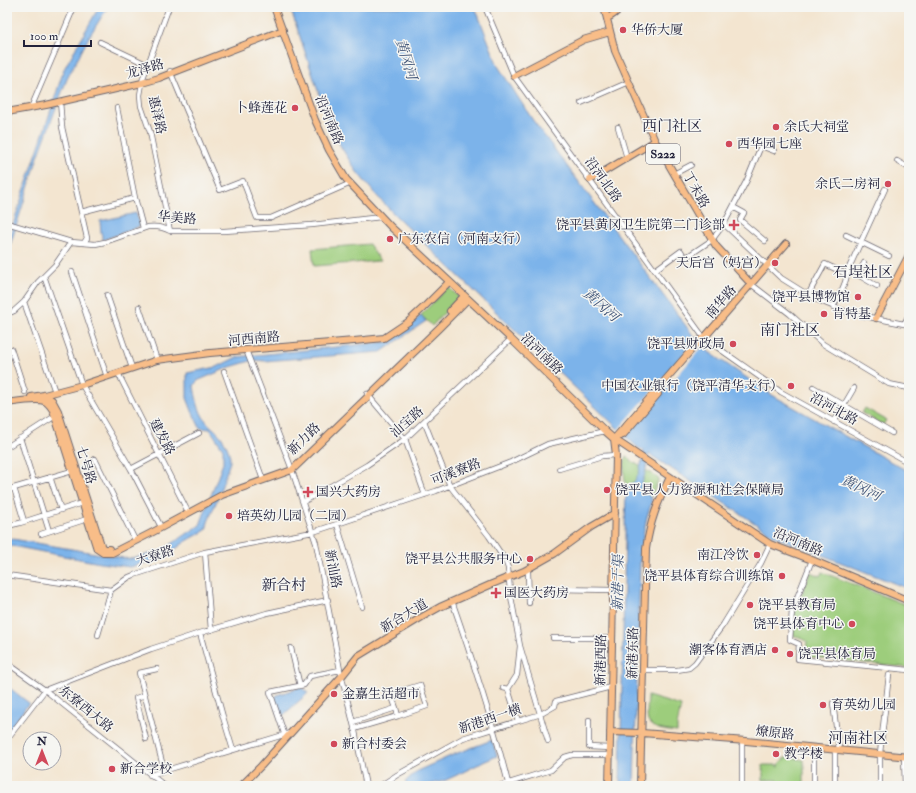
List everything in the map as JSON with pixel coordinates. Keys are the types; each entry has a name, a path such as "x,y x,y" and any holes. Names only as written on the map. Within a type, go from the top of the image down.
{"main road":[{"name":"沿河南路","path":"274,7 283,28 315,120 329,150 346,178 381,217 511,339 605,431 614,439 770,544 909,601"},
{"name":"丁未路","path":"604,7 615,51 655,141 716,246 751,284"},
{"path":"607,18 617,12 621,7"},
{"name":"龙泽路","path":"7,108 32,106 60,101 142,81 170,72 283,28"},
{"path":"514,76 582,40 610,32"},
{"name":"龙泽路","path":"7,112 142,81"},
{"path":"590,180 655,141"},
{"name":"南华路","path":"614,439 622,435 786,244"},
{"path":"876,318 906,267 909,255"},
{"name":"河西南路","path":"44,398 55,392 82,385 157,360 210,353 354,342 384,338 408,322 449,282"},
{"name":"新力路","path":"118,548 134,538 223,493 262,477 292,468 368,395 466,297"},
{"path":"7,400 44,398"},
{"path":"7,403 44,398"},
{"name":"七号路","path":"44,398 52,400 55,405 72,471 87,519 99,547"},
{"name":"七号路","path":"57,417 99,547"},
{"name":"新港西路","path":"609,786 616,455 614,439"},
{"path":"223,493 292,468"},
{"name":"新港东路","path":"640,786 640,733 646,549 653,516 670,477"},
{"path":"99,547 109,550 118,548 153,532 206,502"},
{"name":"新合大道","path":"241,786 261,766 286,735 358,656 422,617 492,584 527,570 554,554 615,513"},
{"name":"燎原路","path":"610,732 742,741 907,756"}],"street":[{"path":"32,106 74,7"},
{"name":"惠泽路","path":"168,7 142,81 140,95 141,106 150,132 170,231"},
{"name":"沿河北路","path":"485,7 514,76 704,338 781,392 909,463"},
{"path":"100,42 148,65"},
{"path":"170,72 220,190 243,181 257,218 271,218 351,183"},
{"path":"581,103 629,82"},
{"path":"60,101 62,127 86,238 84,243"},
{"path":"117,108 143,228"},
{"path":"618,127 628,158"},
{"path":"655,270 681,251 685,258 712,240 724,224 733,207 761,146 774,151"},
{"path":"897,161 909,168"},
{"path":"674,174 691,165"},
{"path":"834,307 847,278 847,272 885,189"},
{"path":"81,212 136,198"},
{"path":"733,207 744,213 740,220 765,241"},
{"name":"华美路","path":"9,223 71,242 95,244 105,242 143,228 156,226 170,231 224,231 312,225 381,217"},
{"path":"724,224 781,278 813,298 849,313 906,324 909,315"},
{"path":"846,235 889,256"},
{"path":"7,314 14,311 24,302 38,282 55,265 71,242"},
{"path":"858,275 864,263"},
{"path":"808,295 825,264 858,275 877,286"},
{"path":"72,272 107,377"},
{"path":"44,276 82,385 131,469 160,525"},
{"path":"751,284 790,314 823,344 889,384 909,388"},
{"path":"107,295 132,368"},
{"path":"24,302 55,392"},
{"path":"139,307 157,360"},
{"name":"汕宝路","path":"303,502 367,465 405,439 511,339"},
{"path":"11,349 25,392"},
{"name":"新汕路","path":"246,350 292,468 313,532 328,600 341,673 366,786"},
{"path":"224,371 262,477"},
{"name":"建发路","path":"118,373 188,510"},
{"path":"813,387 892,433"},
{"path":"834,422 854,388"},
{"path":"368,395 405,439 425,495"},
{"path":"7,447 57,417"},
{"path":"424,422 450,486 489,536 508,568 510,591 520,646 548,741"},
{"name":"可溪寮路","path":"313,532 450,486 511,462 548,444 605,431"},
{"path":"131,469 199,433"},
{"path":"20,438 49,532"},
{"path":"560,469 602,456 616,455"},
{"path":"95,459 134,538"},
{"path":"7,490 72,471"},
{"path":"50,477 61,510"},
{"path":"14,488 24,522"},
{"path":"7,526 82,503"},
{"path":"41,534 87,519"},
{"path":"337,524 362,607"},
{"name":"大寮路","path":"111,590 134,575 205,552 313,532"},
{"path":"643,670 677,670 689,668 695,663 723,625 761,563 770,544"},
{"path":"205,552 211,630"},
{"path":"812,560 792,610 790,640 799,644 798,659 909,670"},
{"path":"527,570 529,603"},
{"path":"7,574 111,590 98,635"},
{"path":"553,589 613,590"},
{"path":"7,739 45,690 151,649 200,633 267,613 328,600"},
{"path":"452,602 464,634 494,728 508,783"},
{"path":"200,633 223,717 234,750"},
{"path":"553,638 612,638"},
{"path":"518,721 506,688 517,675 520,646"},
{"path":"291,648 300,686"},
{"name":"东寮西大路","path":"7,662 45,690 165,786"},
{"path":"157,668 139,673 164,770"},
{"path":"150,775 286,735 270,692 304,685 310,676 341,673"},
{"path":"880,786 880,753 889,675"},
{"path":"354,729 398,716 427,706 420,685 391,694 398,716"},
{"name":"新港西一横","path":"380,786 464,738 541,714 555,706 556,701 611,687"},
{"path":"145,695 136,698 146,739"},
{"path":"833,703 837,750 835,786"},
{"path":"353,722 396,708"},
{"path":"589,720 588,748 610,748"},
{"path":"742,741 742,786"},
{"path":"814,748 814,786"},
{"path":"499,786 551,770 565,757 581,755 610,755"},
{"path":"905,786 907,756"}],"green space":[{"path":"369,244 380,261 314,266 312,249"},
{"path":"448,287 459,297 432,326 421,315"},
{"path":"865,408 886,420 883,425 862,413"},
{"path":"626,457 659,479 651,497 639,489 641,485 634,482 626,487 624,464"},
{"name":"饶平县体育中心","path":"810,572 820,576 822,572 909,606 909,668 805,656 807,641 793,635 795,612"},
{"path":"648,696 681,706 677,732 661,730 650,724 647,716"},
{"path":"789,757 804,760 804,786 778,786 778,780 763,780 763,765 778,765 778,768 785,758"}],"water":[{"path":"99,7 108,7 90,35 67,79 37,160 7,255 7,245 16,215 64,69"},
{"name":"黄冈河","path":"290,7 475,7 498,66 532,119 692,334 709,352 772,395 909,472 909,589 776,537 649,454 640,489 651,497 652,501 643,536 640,562 634,786 620,786 626,487 634,482 639,473 644,451 636,446 396,216 357,172 341,147 328,121"},
{"path":"136,213 140,226 103,240 100,221"},
{"path":"421,315 426,321 381,352 265,361 254,360 230,367 197,381 194,386 199,408 207,423 223,440 229,451 230,462 206,530 185,542 163,558 130,567 100,563 7,545 7,538 130,559 161,551 200,525 223,463 223,449 210,429 200,428 192,411 187,398 187,373 217,367 237,357 387,342 401,334"},
{"path":"7,686 29,703 7,733"},
{"path":"301,687 308,693 280,718 274,699 277,695"},
{"path":"492,740 497,756 442,781 409,786 405,782 417,771"}],"pier":[{"path":"698,338 705,344 624,437 617,431"}],"place":[{"name":"华侨大厦","path":"623,30"},
{"name":"卜蜂莲花","path":"295,108"},
{"name":"余氏大祠堂","path":"776,127"},
{"name":"西华园七座","path":"729,144"},
{"name":"余氏二房祠","path":"888,184"},
{"name":"饶平县黄冈卫生院第二门诊部","path":"734,225"},
{"name":"广东农信（河南支行）","path":"390,239"},
{"name":"天后宫（妈宫）","path":"775,263"},
{"name":"饶平县博物馆","path":"858,297"},
{"name":"肯特基","path":"824,314"},
{"name":"饶平县财政局","path":"733,344"},
{"name":"中国农业银行（饶平清华支行）","path":"791,386"},
{"name":"饶平县人力资源和社会保障局","path":"607,490"},
{"name":"国兴大药房","path":"308,492"},
{"name":"培英幼儿园（二园）","path":"229,516"},
{"name":"南江冷饮","path":"757,555"},
{"name":"饶平县公共服务中心","path":"530,559"},
{"name":"饶平县体育综合训练馆","path":"782,576"},
{"name":"国医大药房","path":"496,593"},
{"name":"饶平县教育局","path":"750,605"},
{"name":"饶平县体育中心","path":"852,624"},
{"name":"潮客体育酒店","path":"775,650"},
{"name":"饶平县体育局","path":"790,654"},
{"name":"金嘉生活超市","path":"334,694"},
{"name":"育英幼儿园","path":"823,705"},
{"name":"新合村委会","path":"334,744"},
{"name":"教学楼","path":"776,754"},
{"name":"新合学校","path":"112,769"}],"district":[{"name":"西门社区","path":"672,126"},
{"name":"石埕社区","path":"863,272"},
{"name":"南门社区","path":"790,330"},
{"name":"新合村","path":"284,585"},
{"name":"河南社区","path":"858,738"}],"water label":[{"name":"新港干渠","path":"618,583"}]}
